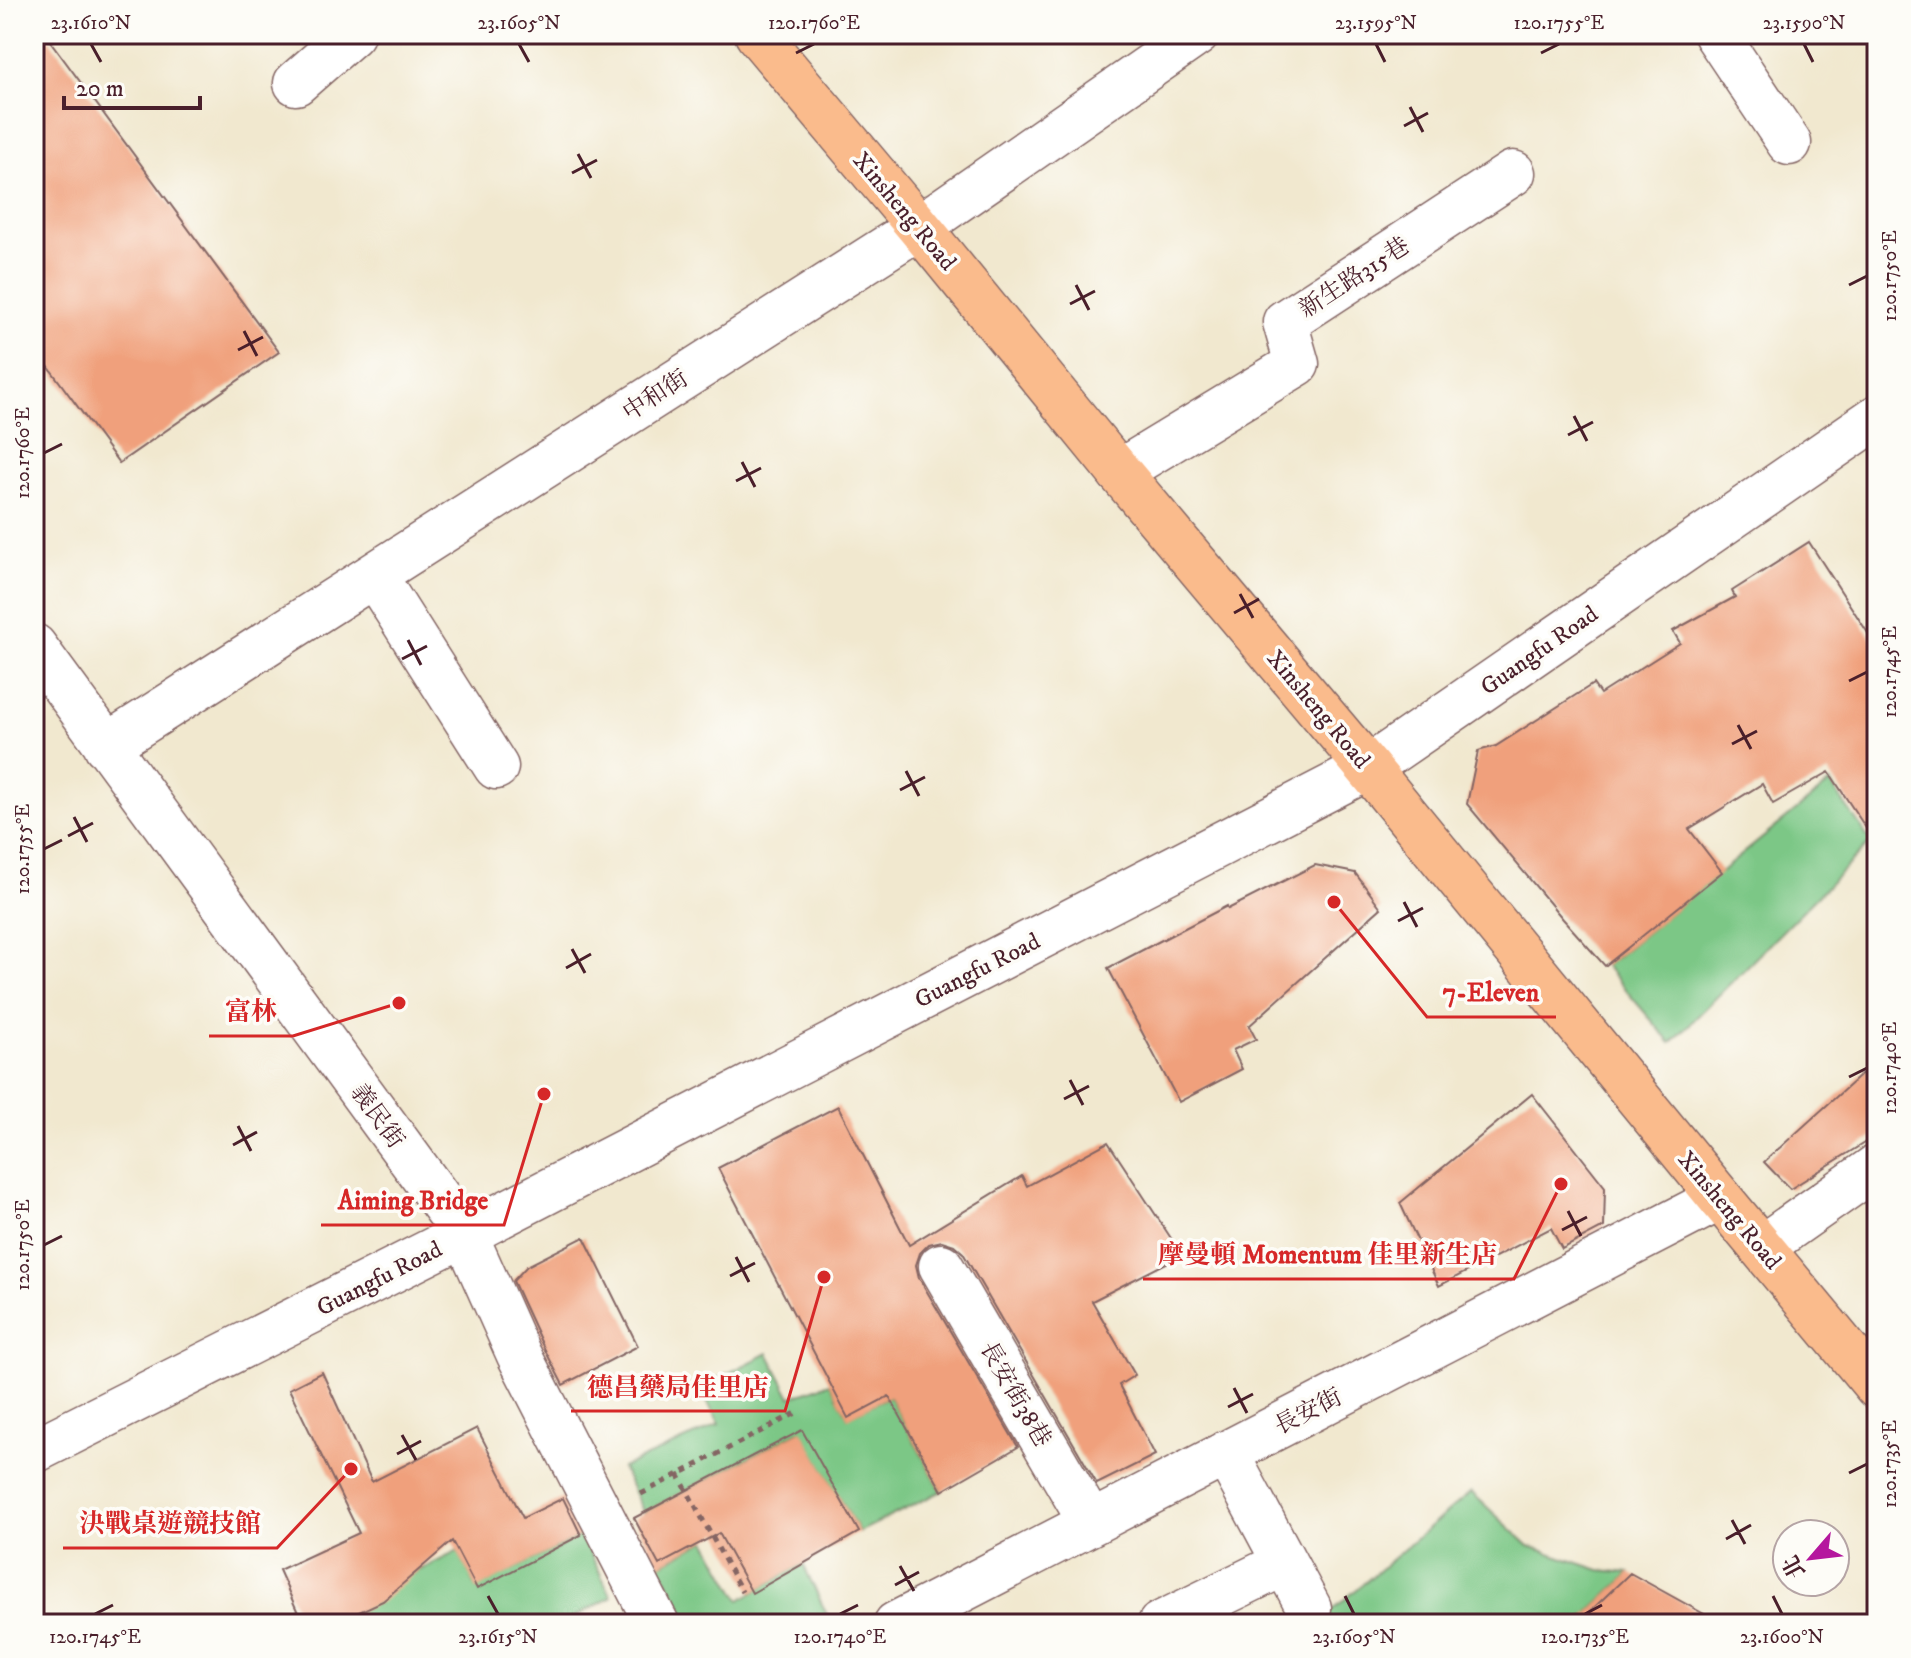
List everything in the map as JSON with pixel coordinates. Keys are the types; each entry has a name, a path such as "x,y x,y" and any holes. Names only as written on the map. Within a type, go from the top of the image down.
{"main road":[{"name":"Xinsheng Road","path":"757,34 1368,768 1877,1387"}],"street":[{"path":"296,83 352,34"},
{"name":"中和街","path":"106,746 919,227 1197,34"},
{"path":"1716,34 1789,143"},
{"name":"新生路315巷","path":"1119,472 1297,364 1285,322 1513,173"},
{"name":"Guangfu Road","path":"34,1451 465,1234 1368,768 1877,417"},
{"path":"374,575 496,767"},
{"name":"義民街","path":"34,646 465,1234 519,1355 657,1624"},
{"path":"1762,1247 1877,1166"},
{"name":"長安街","path":"896,1624 1720,1198"},
{"name":"長安街38巷","path":"941,1266 1091,1523"},
{"path":"1226,1453 1309,1608"},
{"path":"1160,1624 1285,1563"}],"path":[{"path":"601,1515 796,1413"},
{"path":"678,1474 742,1592"}],"green space":[{"path":"1830,783 1871,842 1671,1043 1605,966"},
{"path":"768,1353 791,1397 830,1383 848,1417 889,1396 942,1491 859,1532 801,1430 644,1513 622,1468 720,1424 699,1388"},
{"path":"1471,1492 1529,1546 1600,1570 1630,1573 1577,1624 1316,1624"},
{"path":"581,1535 612,1597 561,1624 333,1624 414,1573 458,1551 477,1588"},
{"path":"706,1540 740,1600 803,1564 830,1621 824,1624 690,1624 659,1565"}],"building":[{"path":"34,34 45,34 279,352 119,463 34,347"},
{"path":"1809,542 1877,647 1877,845 1829,772 1773,804 1762,784 1689,829 1722,872 1605,966 1467,804 1478,751 1496,746 1593,684 1600,694 1680,643 1673,631 1735,597 1732,591"},
{"path":"1315,865 1355,873 1381,908 1249,1026 1256,1039 1233,1050 1242,1069 1179,1102 1108,968 1227,906 1228,909"},
{"path":"1877,1060 1877,1135 1790,1189 1764,1162"},
{"path":"1532,1094 1605,1187 1604,1227 1562,1249 1551,1228 1439,1286 1400,1203"},
{"path":"838,1106 909,1245 1022,1176 1027,1186 1108,1142 1182,1255 1092,1301 1135,1375 1119,1385 1155,1455 1097,1484 963,1253 954,1245 942,1241 929,1244 920,1253 916,1265 919,1278 1018,1447 942,1491 889,1396 848,1418 718,1168"},
{"path":"584,1237 638,1346 563,1385 513,1281 527,1266"},
{"path":"322,1372 372,1482 477,1428 523,1518 563,1498 581,1535 477,1589 452,1541 383,1601 333,1624 303,1624 279,1570 359,1533 289,1389"},
{"path":"802,1430 859,1532 752,1593 719,1533 659,1565 634,1518"},
{"path":"1630,1573 1722,1624 1577,1624"}],"place":[{"name":"7-Eleven","path":"1334,902"},
{"name":"富林","path":"399,1003"},
{"name":"Aiming Bridge","path":"544,1094"},
{"name":"摩曼頓 Momentum 佳里新生店","path":"1561,1184"},
{"name":"德昌藥局佳里店","path":"824,1277"},
{"name":"決戰桌遊競技館","path":"351,1469"}]}
